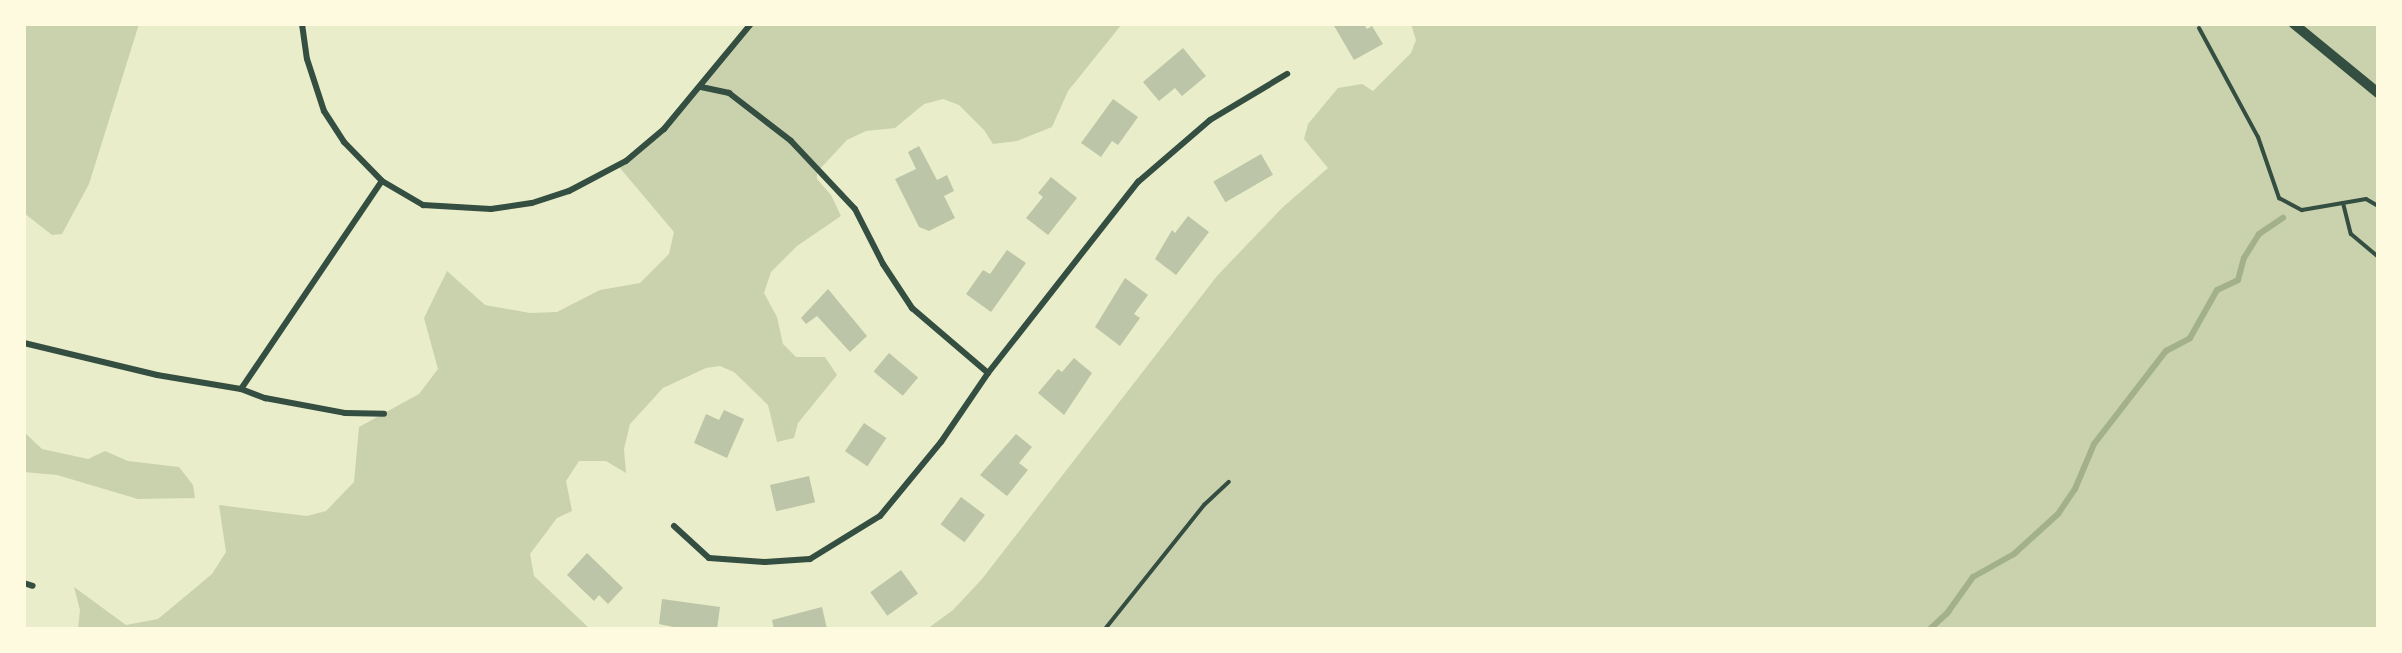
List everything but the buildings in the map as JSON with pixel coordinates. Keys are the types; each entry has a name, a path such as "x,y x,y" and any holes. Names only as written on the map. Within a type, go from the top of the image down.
{"street":[{"path":"302,24 308,59 324,111 344,142 382,181 423,205 491,209 532,203 568,191 626,161 664,129 751,24"},
{"path":"2294,24 2378,93"},
{"path":"674,526 709,558 765,562 810,559 880,516 941,442 988,373 1138,182 1210,120 1287,74"},
{"path":"700,87 729,93 791,141 855,208 883,264 912,308 988,373"},
{"path":"241,389 382,181"},
{"path":"24,343 157,375 241,389 265,398 345,413 384,414"},
{"path":"24,583 33,586"}],"path":[{"path":"2199,28 2258,137 2279,198 2302,210 2366,199 2378,206"},
{"path":"2343,203 2351,234 2378,257"},
{"path":"1105,629 1204,505 1229,482"}],"green space":[{"path":"24,24 139,24 89,184 62,234 52,235 24,213"},
{"path":"752,24 1122,24 1068,91 1052,127 1017,141 993,144 984,130 959,105 943,99 924,104 895,128 866,131 847,140 817,172 817,179 831,195 841,216 797,246 771,272 764,293 777,317 783,344 796,357 825,357 837,375 798,423 794,438 777,442 768,405 734,372 720,366 706,368 663,388 630,424 624,449 626,473 606,461 579,461 566,481 572,511 557,518 530,554 534,576 590,629 78,629 80,610 74,587 126,625 158,619 212,574 226,552 219,505 307,516 326,511 354,482 359,427 419,394 438,369 424,318 447,271 485,305 530,313 557,312 600,290 640,283 669,254 674,232 620,168 620,164 662,133"},
{"path":"1411,24 2378,24 2378,629 927,629 953,610 982,579 1217,276 1283,207 1328,168 1304,139 1308,124 1338,88 1362,84 1373,91 1411,53 1416,40"},
{"path":"24,432 42,449 88,459 105,451 128,461 179,467 193,485 195,498 138,499 57,475 24,472"}],"waterway":[{"path":"1930,629 1948,612 1973,577 2014,554 2058,514 2075,489 2094,444 2166,351 2190,338 2217,290 2238,280 2244,258 2259,234 2283,218"}]}
